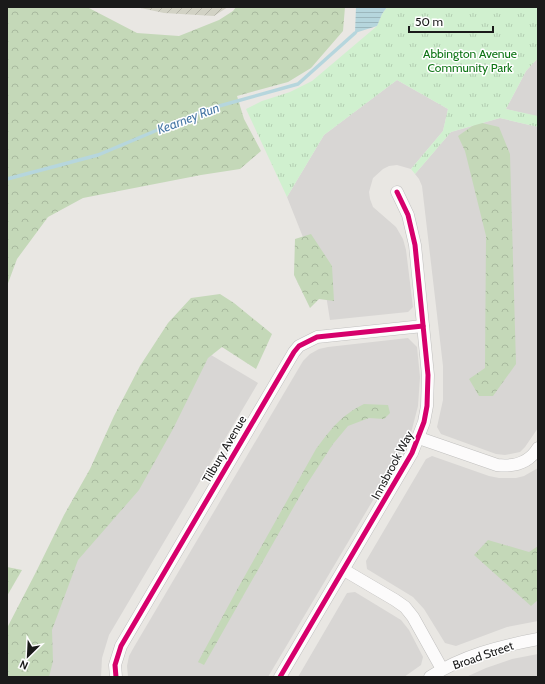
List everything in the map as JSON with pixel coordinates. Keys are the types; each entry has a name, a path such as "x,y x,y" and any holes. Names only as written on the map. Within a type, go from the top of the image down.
{"street":[{"name":"Innsbrook Way","path":"280,677 412,454 424,422 429,391 415,245 408,215 397,192"},
{"name":"Tilbury Avenue","path":"116,677 115,665 121,646 294,352 299,346 316,337 423,326"},
{"path":"419,438 497,465 508,466 518,464 528,459 538,448"},
{"path":"344,570 396,600 405,608 413,617 442,669"},
{"name":"Broad Street","path":"430,677 442,669 480,653 538,639"}],"shaded area":[{"path":"136,7 228,7 214,16 164,13"},
{"path":"538,58 538,117 506,109 526,71"},
{"path":"397,80 448,109 443,131 411,169 397,165 389,166 383,169 373,178 369,192 373,207 396,227 403,239 406,250 413,307 408,312 330,320 326,295 287,197 324,135"},
{"path":"500,118 538,127 538,428 520,452 505,455 496,454 441,434 437,427 443,400 443,366 422,186 415,174 451,132"},
{"path":"408,338 417,347 420,377 418,406 411,433 398,458 268,677 128,677 127,666 129,656 303,361 310,354 319,349 328,347"},
{"path":"196,346 258,383 109,635 102,658 101,677 7,677"},
{"path":"432,456 489,476 499,478 516,478 524,476 538,468 538,621 507,627 456,646 445,643 424,609 413,597 367,569 366,561 426,459"},
{"path":"355,592 401,620 409,630 423,657 421,665 404,677 298,677 347,593"},
{"path":"538,654 538,677 466,677 512,659"}],"green space":[{"path":"7,7 87,7 137,33 179,36 219,20 233,11 236,7 345,7 343,31 311,68 288,82 237,96 244,119 261,151 240,169 83,198 48,217 17,259 7,286"},
{"name":"Abbington Avenue Community Park","path":"387,7 538,7 538,58 526,71 506,109 538,116 538,127 500,118 451,132 415,174 411,169 443,131 448,109 397,80 324,135 287,197 246,109 262,101 290,92 312,81 377,26"},
{"path":"478,122 499,127 510,154 516,364 493,396 479,396 469,379 485,368 486,236 465,151 458,136"},
{"path":"311,234 332,266 334,301 319,299 310,308 294,275 295,239"},
{"path":"220,294 234,303 272,334 256,369 222,347 208,358 173,429 139,490 78,560 52,630 53,661 49,677 7,677 7,628 64,515 90,469 114,416 140,366 168,323 191,298"},
{"path":"364,404 388,405 390,413 384,419 369,418 348,426 333,444 305,487 204,665 198,662 316,449 342,418"},
{"path":"488,540 529,552 538,546 538,600 531,606 474,555"},
{"path":"7,567 22,570 7,596"}],"water":[{"path":"356,7 387,7 377,26 355,33"}],"waterway":[{"name":"Kearney Run","path":"7,179 98,155 205,110 298,84 355,33"}],"cycle path":[{"path":"280,677 412,453 424,422 427,406 428,375 415,245 408,215 397,192"},
{"path":"116,677 115,665 121,646 294,352 299,346 317,337 423,326"}]}
